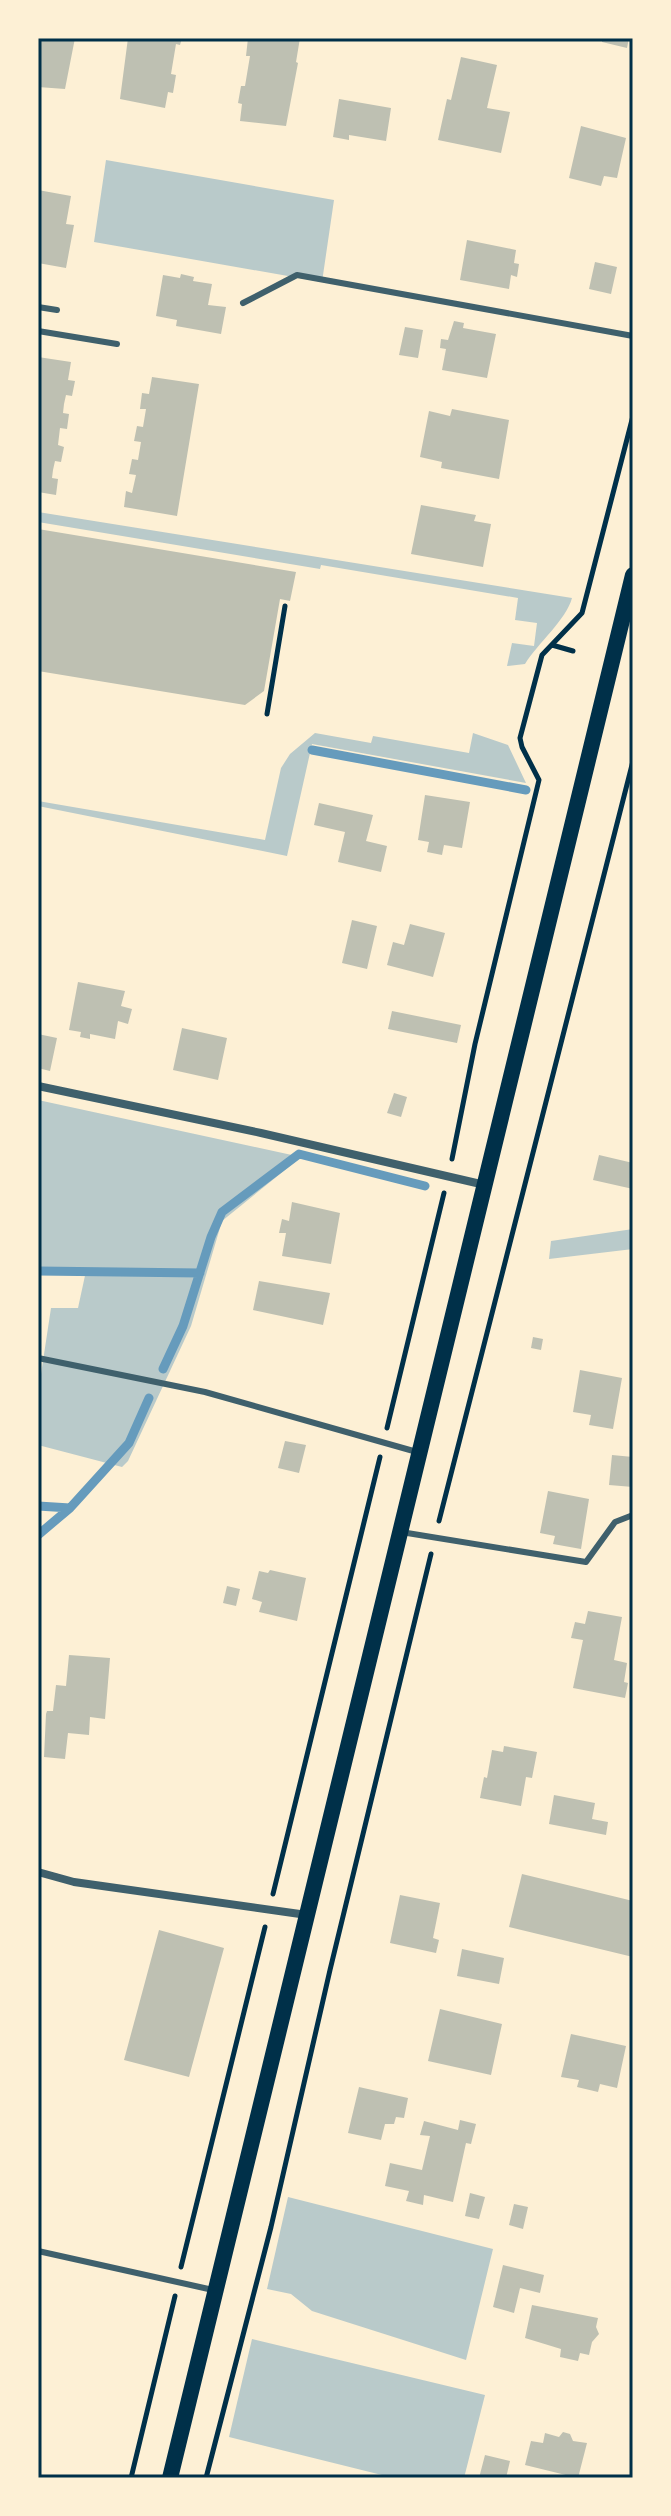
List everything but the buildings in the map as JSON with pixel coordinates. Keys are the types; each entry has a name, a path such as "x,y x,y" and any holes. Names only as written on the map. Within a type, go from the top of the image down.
{"main road":[{"path":"170,2478 633,575"}],"street":[{"path":"38,1086 485,1185"},
{"path":"38,1872 74,1882 307,1915"}],"lane":[{"path":"243,303 297,275 633,336"},
{"path":"38,307 57,310"},
{"path":"38,331 117,344"},
{"path":"38,1358 205,1392 421,1453"},
{"path":"401,1532 586,1562 615,1522 633,1515"},
{"path":"38,2251 216,2291"}],"path":[{"path":"131,2478 448,1176 475,1044 539,780 520,738 542,655 582,613 633,416"},
{"path":"267,714 285,606"},
{"path":"552,645 573,651"},
{"path":"206,2478 271,2227 435,1537 633,761"}],"shaded area":[{"path":"106,160 334,200 322,282 94,242"},
{"path":"38,512 572,598 564,615 525,664 507,666 512,643 534,646 537,623 515,620 518,598 38,522"},
{"path":"315,733 371,743 373,736 469,753 473,733 508,745 526,783 312,744 287,856 38,806 38,801 265,840 281,768 290,754"},
{"path":"38,1100 301,1157 222,1221 191,1326 128,1461 122,1467 38,1445 38,1394 51,1308 78,1308 86,1271 38,1267"},
{"path":"633,1229 633,1249 549,1259 551,1241"},
{"path":"288,2197 493,2249 466,2360 312,2311 291,2294 267,2289"},
{"path":"252,2339 485,2395 464,2478 394,2478 229,2437"}],"waterway":[{"path":"312,750 526,790"},
{"path":"163,1369 183,1326 222,1212 299,1154 425,1186"},
{"path":"38,1271 200,1273"},
{"path":"38,1535 70,1508 129,1443 149,1398"},
{"path":"38,1506 70,1508"}]}
